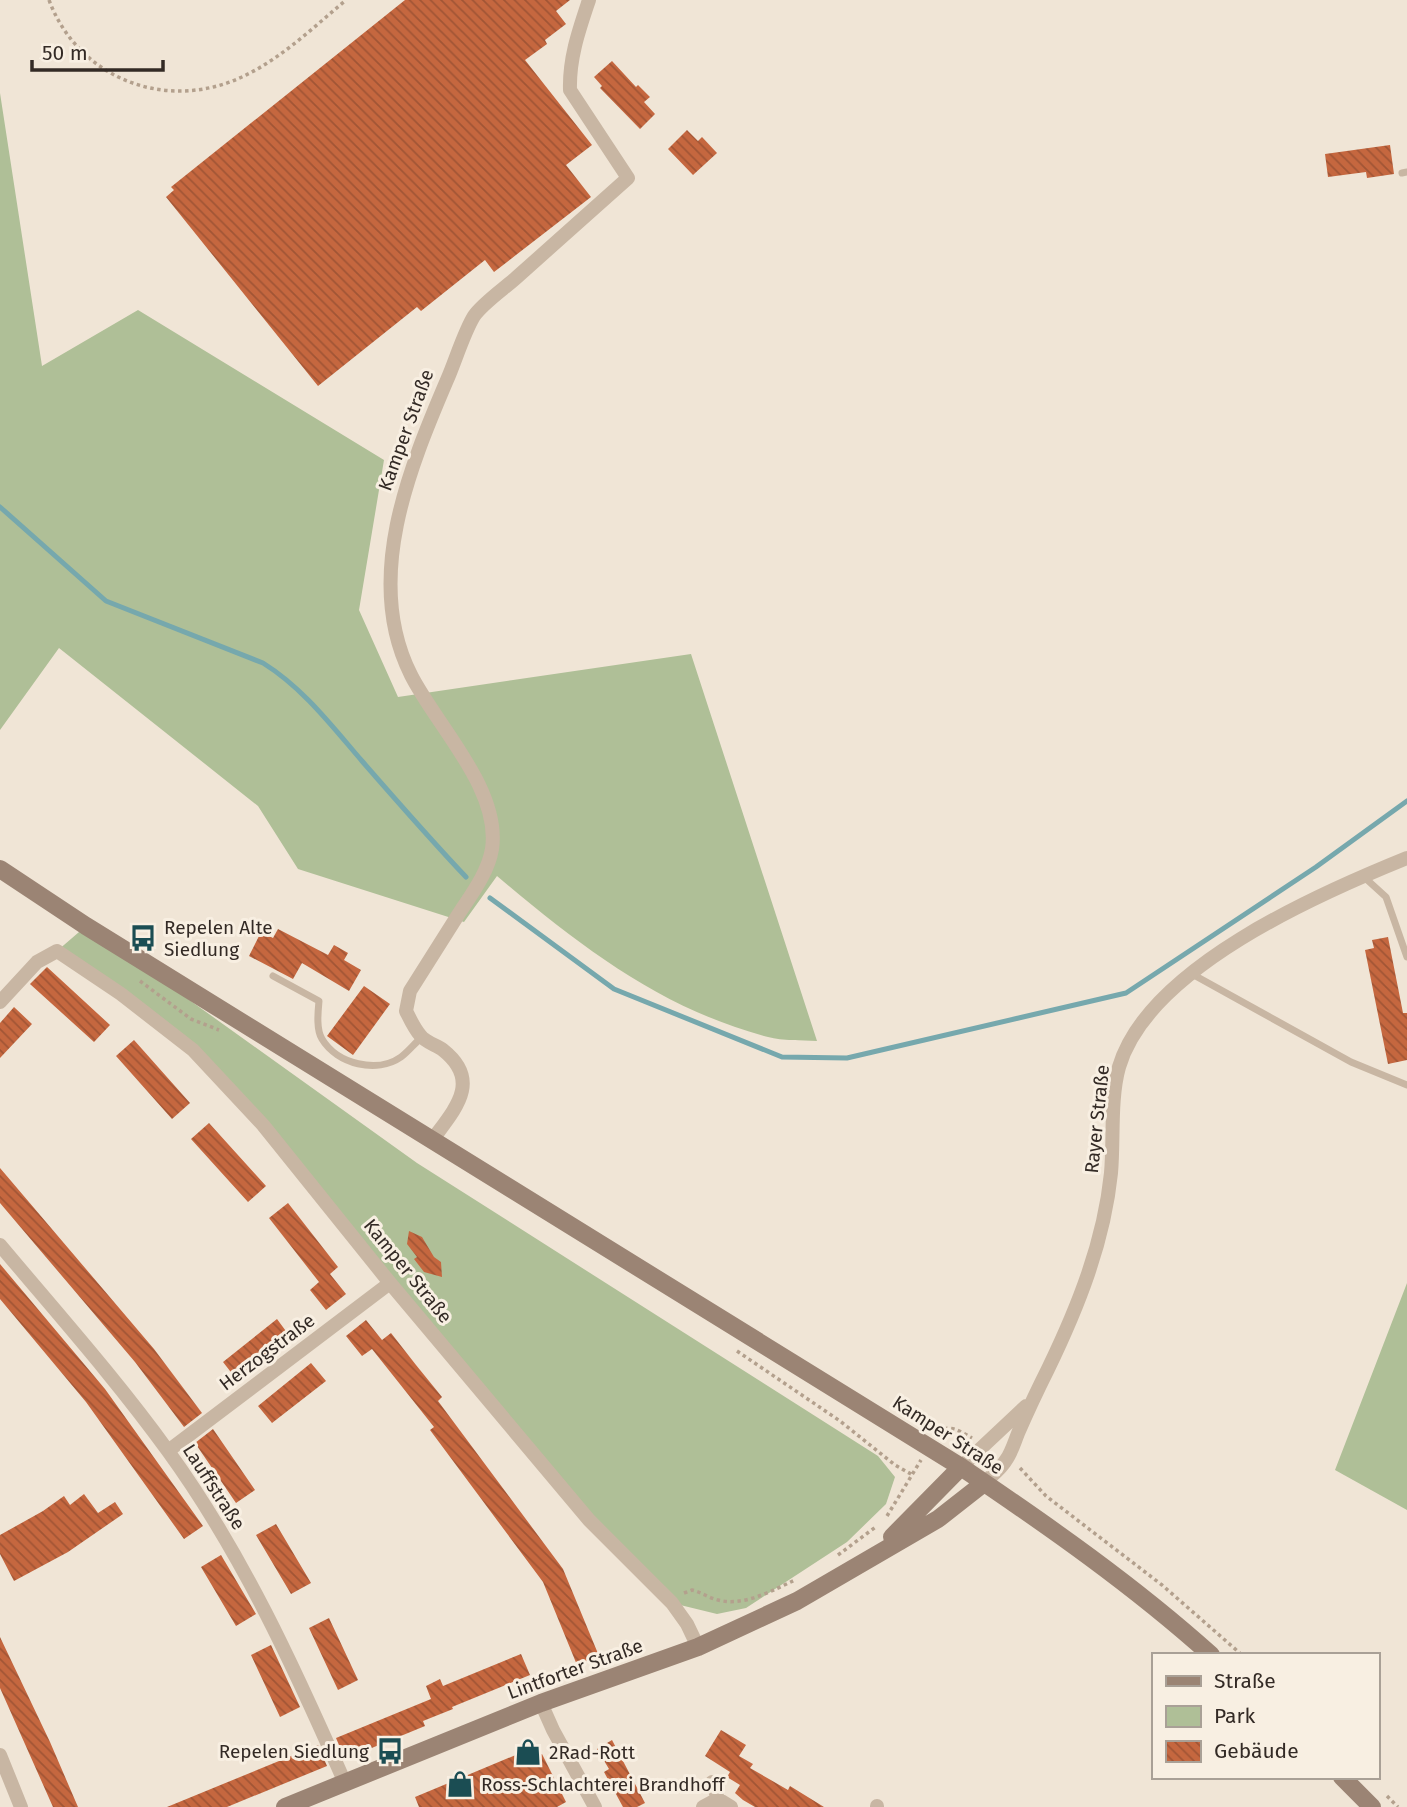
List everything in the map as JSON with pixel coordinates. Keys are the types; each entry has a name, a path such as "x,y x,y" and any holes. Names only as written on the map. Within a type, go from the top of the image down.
{"main road":[{"name":"Kamper Straße","path":"0,869 86,926 961,1467 1087,1555 1175,1622 1208,1653"},
{"name":"Lintforter Straße","path":"873,1556 961,1467"},
{"name":"Lintforter Straße","path":"285,1807 541,1703 698,1647 797,1601 938,1519 984,1483"},
{"path":"1344,1779 1372,1807"}],"street":[{"name":"Kamper Straße","path":"421,1038 406,1011 410,991 481,880 492,851 492,826 485,800 470,769 412,677 399,649 392,614 390,583 394,546 402,501 417,452 474,316 628,178 570,90 569,75 576,36 589,0"},
{"name":"Rayer Straße","path":"984,1483 1006,1461 1086,1283 1102,1224 1111,1174 1118,1069 1130,1039 1156,1005 1192,974 1249,933 1407,858"},
{"name":"Kamper Straße","path":"0,1002 37,962 57,951 121,994 192,1050 264,1125 390,1283 589,1520 672,1603 687,1624 698,1647"},
{"path":"421,1038 442,1049 458,1065 464,1080 461,1100 433,1139"},
{"name":"Lauffstraße","path":"0,1245 113,1378 168,1451 237,1560 272,1623 345,1783"},
{"name":"Herzogstraße","path":"168,1451 390,1283"},
{"name":"Rayer Straße","path":"961,1467 1032,1400"},
{"path":"541,1703 552,1730 595,1807"},
{"path":"0,1755 22,1807"},
{"path":"703,1807 724,1803 712,1782"}],"lane":[{"path":"1364,877 1386,897 1407,957"},
{"path":"1192,974 1351,1062 1407,1085"},
{"path":"273,976 319,1001 321,1037 331,1050 355,1063 376,1067 400,1058 421,1038"}],"path":[{"path":"49,0 57,22 86,57 118,78 163,91 207,89 245,76 270,63 346,0"},
{"path":"834,1558 885,1519 943,1428 951,1427 984,1446"},
{"path":"1006,1461 1024,1469 1046,1496 1162,1585 1240,1653"},
{"path":"672,1603 683,1593 692,1590 721,1601 744,1600 805,1575"}],"green space":[{"path":"0,93 42,366 138,310 384,460 359,610 398,697 691,654 817,1041 768,1037 692,1010 657,992 559,927 497,876 464,922 298,869 258,806 59,648 0,730"},
{"path":"86,926 417,1163 878,1456 895,1477 886,1504 847,1542 746,1608 717,1614 672,1603 589,1520 209,1067 57,951"},
{"path":"1407,1283 1407,1510 1335,1470"}],"building":[{"path":"405,0 570,0 556,11 566,24 545,40 547,44 525,60 592,145 566,165 591,197 494,272 485,260 421,311 417,307 318,386 166,197 174,190 171,187"},
{"path":"612,61 636,87 638,85 650,97 644,102 655,114 640,129 600,88 602,86 594,77"},
{"path":"687,130 698,141 702,137 717,153 693,175 668,149"},
{"path":"1390,145 1394,174 1367,178 1366,172 1328,177 1325,154"},
{"path":"278,929 328,955 334,945 348,953 344,960 361,970 349,991 302,963 293,979 249,956 261,932 273,938"},
{"path":"1388,937 1403,1013 1407,1013 1407,1060 1388,1064 1365,950 1374,948 1372,940"},
{"path":"47,967 110,1025 94,1042 30,984"},
{"path":"364,986 390,1004 353,1055 327,1036"},
{"path":"14,1007 32,1024 0,1058 0,1023"},
{"path":"134,1040 190,1103 172,1119 116,1056"},
{"path":"209,1123 266,1186 248,1202 191,1139"},
{"path":"0,1168 154,1349 202,1413 184,1427 135,1362 0,1203"},
{"path":"288,1203 338,1267 330,1274 346,1294 326,1310 310,1290 319,1282 269,1218"},
{"path":"409,1231 422,1237 434,1257 441,1262 442,1277 424,1272 414,1259 417,1257 407,1244"},
{"path":"0,1264 105,1389 203,1526 184,1539 86,1402 0,1299"},
{"path":"277,1319 291,1338 237,1380 223,1362"},
{"path":"366,1320 382,1340 391,1333 442,1397 438,1401 563,1569 599,1656 577,1665 543,1582 430,1430 434,1427 372,1349 362,1356 346,1336"},
{"path":"311,1363 326,1381 272,1423 258,1406"},
{"path":"213,1429 255,1490 236,1503 195,1443"},
{"path":"84,1494 98,1513 115,1502 123,1514 68,1552 14,1581 0,1554 0,1535 64,1496 70,1505"},
{"path":"276,1524 311,1583 291,1594 256,1535"},
{"path":"221,1555 256,1614 236,1626 201,1567"},
{"path":"329,1618 358,1680 338,1690 309,1628"},
{"path":"0,1637 78,1807 53,1807 0,1688"},
{"path":"271,1645 300,1707 280,1717 251,1655"},
{"path":"521,1654 530,1675 452,1707 453,1709 423,1721 425,1726 345,1759 336,1738 431,1699 426,1686 440,1679 443,1686"},
{"path":"721,1730 746,1745 739,1756 753,1764 750,1768 788,1790 790,1786 824,1807 755,1807 743,1800 735,1793 740,1785 727,1777 730,1772 705,1756"},
{"path":"612,1740 645,1803 637,1807 623,1807 604,1772 609,1769 597,1749"},
{"path":"318,1745 327,1766 227,1807 167,1807"},
{"path":"530,1749 533,1757 542,1754 566,1802 557,1807 419,1807 415,1797"}],"waterway":[{"path":"0,507 106,601 263,663 291,684 316,708 466,877"},
{"path":"490,898 614,989 782,1057 847,1058 1126,993 1316,867 1407,801"}],"place":[{"name":"Repelen Alte Siedlung","path":"143,938"},
{"name":"Repelen Siedlung","path":"390,1751"},
{"name":"2Rad-Rott","path":"528,1752"},
{"name":"Ross-Schlachterei Brandhoff","path":"460,1784"}]}
